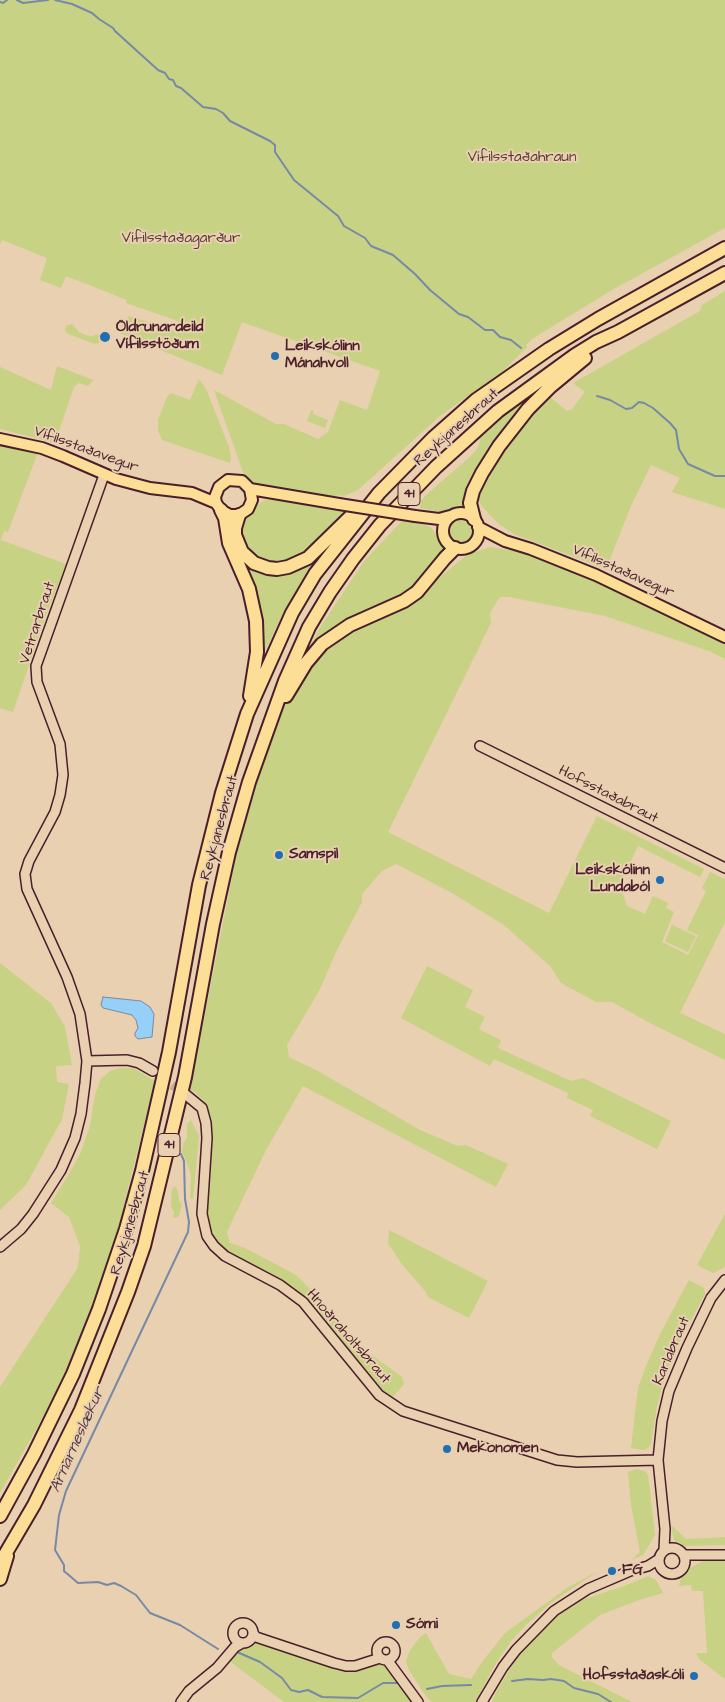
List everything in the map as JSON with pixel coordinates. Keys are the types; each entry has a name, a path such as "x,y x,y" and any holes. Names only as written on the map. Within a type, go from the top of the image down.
{"highway":[{"name":"Reykjanesbraut","path":"0,1516 45,1431 72,1374 99,1309 126,1229 142,1171 169,1052 199,885 230,762 247,714 278,644 303,595 330,554 379,493 433,438 476,400 517,370 598,319 725,248"},
{"name":"Reykjanesbraut","path":"0,1563 58,1459 81,1410 128,1292 144,1246 185,1076 223,877 249,782 285,681 309,627 353,559 380,526 436,466 498,411 596,342 618,332 725,273"},
{"path":"476,523 470,503 473,491 482,473 508,434 528,409 550,387 576,364 609,341 618,332"},
{"path":"239,515 235,535 242,552 261,566 282,569 308,558 352,515 379,493"},
{"path":"219,507 225,518 229,543 249,589 256,621 258,642 247,714"},
{"path":"272,720 306,663 322,644 350,624 404,601 417,592 455,548"},
{"path":"0,1578 8,1551"}],"main road":[{"name":"Vífilsstaðavegur","path":"0,438 52,452 74,460 104,475 150,488 192,493 219,487 228,480 238,479 247,484 251,495 274,494 420,517 450,516 465,513 476,523 506,541 596,575 725,637"},
{"path":"219,487 216,492 219,507"},
{"name":"Vífilsstaðavegur","path":"192,493 230,515 239,515"},
{"path":"239,515 248,509 251,495"},
{"path":"442,532 445,521 450,516"},
{"path":"420,517 442,532 446,542 455,548"},
{"path":"473,544 478,536 476,523"},
{"name":"Vífilsstaðavegur","path":"455,548 465,548 484,541 506,541"}],"street":[{"name":"Vetrarbraut","path":"0,1247 21,1229 33,1214 65,1161 81,1114 87,1061 80,1014 27,889 25,874 29,861 55,812 63,775 60,744 37,682 36,666 104,475"},
{"name":"Hofsstaðabraut","path":"480,746 725,868"},
{"path":"87,1061 128,1060 153,1071"},
{"name":"Hnoðraholtsbraut","path":"185,1094 202,1108 206,1123 207,1138 202,1206 207,1236 225,1256 280,1285 303,1302 379,1395 403,1411 557,1460 577,1462 658,1460"},
{"name":"Karlabraut","path":"664,1550 665,1529 658,1460 662,1421 672,1382 711,1298 725,1280"},
{"name":"Karlabraut","path":"665,1529 676,1548"},
{"path":"669,1548 676,1548 685,1559 680,1572 673,1574 665,1573 660,1563 664,1550 669,1548"},
{"path":"685,1559 725,1555"},
{"path":"483,1701 503,1667 516,1650 554,1611 588,1589 630,1571 660,1563"},
{"path":"237,1643 233,1632 235,1626 240,1623 250,1626 253,1636"},
{"path":"237,1643 247,1642 253,1636"},
{"path":"253,1636 334,1663 355,1666 384,1657 418,1702"},
{"path":"180,1702 189,1691 226,1660 237,1643"}],"green space":[{"path":"0,0 725,0 725,228 612,290 532,339 526,345 527,347 501,373 441,415 358,490 344,496 338,495 331,498 253,487 245,478 214,390 276,424 284,424 318,439 328,432 340,400 367,410 380,371 242,322 222,375 119,333 122,321 126,320 129,316 174,330 178,321 126,303 127,300 66,276 61,288 40,280 47,258 2,240 0,245"},
{"path":"725,291 725,509 672,492 680,478 651,465 631,506 606,569 514,534 500,525 489,514 478,499 486,478 495,460 541,402 550,397 567,411 572,409 585,392 573,383 700,311 702,305"},
{"path":"72,324 79,332 85,335 99,334 102,338 101,342 95,344 68,334 65,331 66,326"},
{"path":"57,366 93,380 88,386 79,383 74,387 55,443 0,429 0,367 51,390"},
{"path":"199,379 206,389 229,447 230,463 162,440 158,430 158,420 167,397 171,393 190,400"},
{"path":"546,382 466,502 465,509 447,513 420,508 421,501 427,494 478,448 481,435"},
{"path":"311,410 314,411 313,414 328,420 325,428 307,421"},
{"path":"0,445 38,452 8,532 4,531 1,540 66,564 45,618 13,712 0,708"},
{"path":"265,500 278,500 350,511 298,557 284,562 274,562 256,557 248,551 241,535 240,528 243,520 255,507"},
{"path":"460,520 465,521 471,527 471,537 465,543 460,544 455,543 449,537 448,532 449,527 455,521"},
{"path":"402,521 430,527 448,551 414,591 306,654 321,626 365,560"},
{"path":"336,541 311,572 283,613 262,657 238,556 271,573"},
{"path":"491,547 533,556 591,579 725,641 725,659 709,651 605,616 509,597 500,597 490,614 491,623 388,832 549,913 597,816 704,869 700,877 638,846 620,884 627,906 645,914 653,896 668,903 666,908 674,912 662,942 688,955 698,935 687,930 706,891 702,888 710,872 725,879 725,922 680,1013 725,1034 725,1060 612,1002 596,1002 561,983 550,966 504,925 452,893 396,864 382,871 362,894 362,902 336,952 319,991 287,1045 289,1057 318,1071 420,1130 458,1146 466,1145 508,1164 496,1187 303,1086 266,1150 227,1232 230,1243 245,1248 296,1275 323,1302 358,1345 402,1377 404,1384 392,1398 388,1396 314,1309 225,1253 209,1234 206,1201 210,1131 208,1113 204,1101 195,1092 190,1090 240,837 260,770 284,705 304,671 326,647 351,629 411,601 468,554"},
{"path":"672,925 696,936 688,952 665,941"},
{"path":"0,963 51,1003 65,1027 72,1065 56,1066 57,1082 69,1084 62,1119 26,1185 0,1210"},
{"path":"427,966 473,990 465,1007 485,1017 479,1029 501,1040 498,1048 571,1081 583,1078 671,1121 657,1149 590,1116 593,1110 567,1098 568,1093 494,1059 490,1066 401,1018"},
{"path":"121,1068 133,1068 155,1081 117,1232 101,1284 78,1344 50,1405 0,1493 0,1387 77,1269 79,1258 80,1246 69,1217 51,1203 81,1152 90,1126 95,1095 101,1079 110,1071"},
{"path":"191,1120 199,1136 193,1199 190,1198 191,1175 182,1153 183,1144 187,1138 187,1124"},
{"path":"175,1186 178,1191 179,1201 182,1204 179,1216 173,1218 174,1212 171,1207 172,1189"},
{"path":"725,1214 725,1267 713,1273 697,1265"},
{"path":"389,1230 488,1281 469,1318 428,1297 388,1243"},
{"path":"689,1280 704,1288 705,1294 682,1337 666,1374 657,1406 651,1444 643,1450 631,1448 638,1388 660,1334"},
{"path":"636,1469 645,1471 648,1475 655,1535 643,1555 631,1560 640,1552 631,1505 628,1472"},
{"path":"671,1525 686,1539 725,1537 725,1545 683,1546 677,1544 674,1540"},
{"path":"725,1559 725,1679 699,1659 696,1653 707,1653 703,1591 692,1591 691,1585 679,1586 688,1569 703,1561"},
{"path":"598,1571 551,1603 527,1624 512,1640 496,1663 475,1702 432,1702 425,1695 409,1670 406,1661 410,1650 420,1637 426,1633 449,1674 471,1679 505,1633 567,1588"},
{"path":"648,1576 656,1580 663,1593 600,1615 552,1653 552,1657 559,1665 632,1702 492,1702 521,1651 554,1617 578,1601"},
{"path":"253,1640 334,1666 382,1660 411,1702 284,1702 228,1660"}],"water":[{"path":"103,997 141,1001 150,1007 154,1014 152,1037 138,1039 135,1036 138,1028 136,1020 132,1015 103,1008 101,1005"}],"waterway":[{"path":"0,2 3,3 7,0"},
{"path":"17,0 23,3 48,0"},
{"path":"55,0 72,4 92,13 113,28 158,70 173,80 176,86 203,107 216,109 223,113 230,121 270,141 275,145 275,152 294,180 338,216 344,226 365,238 371,246 393,255 459,314 468,317 485,330 493,330 500,337 511,340 521,348"},
{"path":"597,396 610,400 626,409 632,408 639,402 653,408 676,430 679,449 688,464 715,476 725,476"},
{"name":"Arnarneslækur","path":"181,1154 184,1161 185,1199 189,1222 188,1232 66,1491 59,1515 55,1550 64,1565 64,1571 78,1583 98,1582 107,1585 114,1583 121,1586 136,1595 150,1613 180,1625 218,1649"},
{"name":"Arnarneslækur","path":"237,1652 260,1662 282,1678 291,1690 299,1692 308,1690 322,1697 358,1698 383,1683 397,1683"},
{"name":"Arnarneslækur","path":"512,1681 528,1679 564,1681 574,1688 598,1694 611,1702"},
{"name":"Arnarneslækur","path":"427,1689 442,1686 471,1685"}],"tunnel":[{"path":"161,1077 185,1094"}],"place":[{"name":"Öldrunardeild Vífilsstöðum","path":"105,337"},
{"name":"Leikskólinn Mánahvoll","path":"275,356"},
{"name":"Samspil","path":"279,855"},
{"name":"Leikskólinn Lundaból","path":"660,880"},
{"name":"Mekonomen","path":"447,1449"},
{"name":"FG","path":"612,1571"},
{"name":"Sómi","path":"396,1625"},
{"name":"Hofsstaðaskóli","path":"694,1676"}],"park label":[{"name":"Vífilsstaðahraun","path":"522,158"},
{"name":"Vífilsstaðagarður","path":"181,239"}]}
